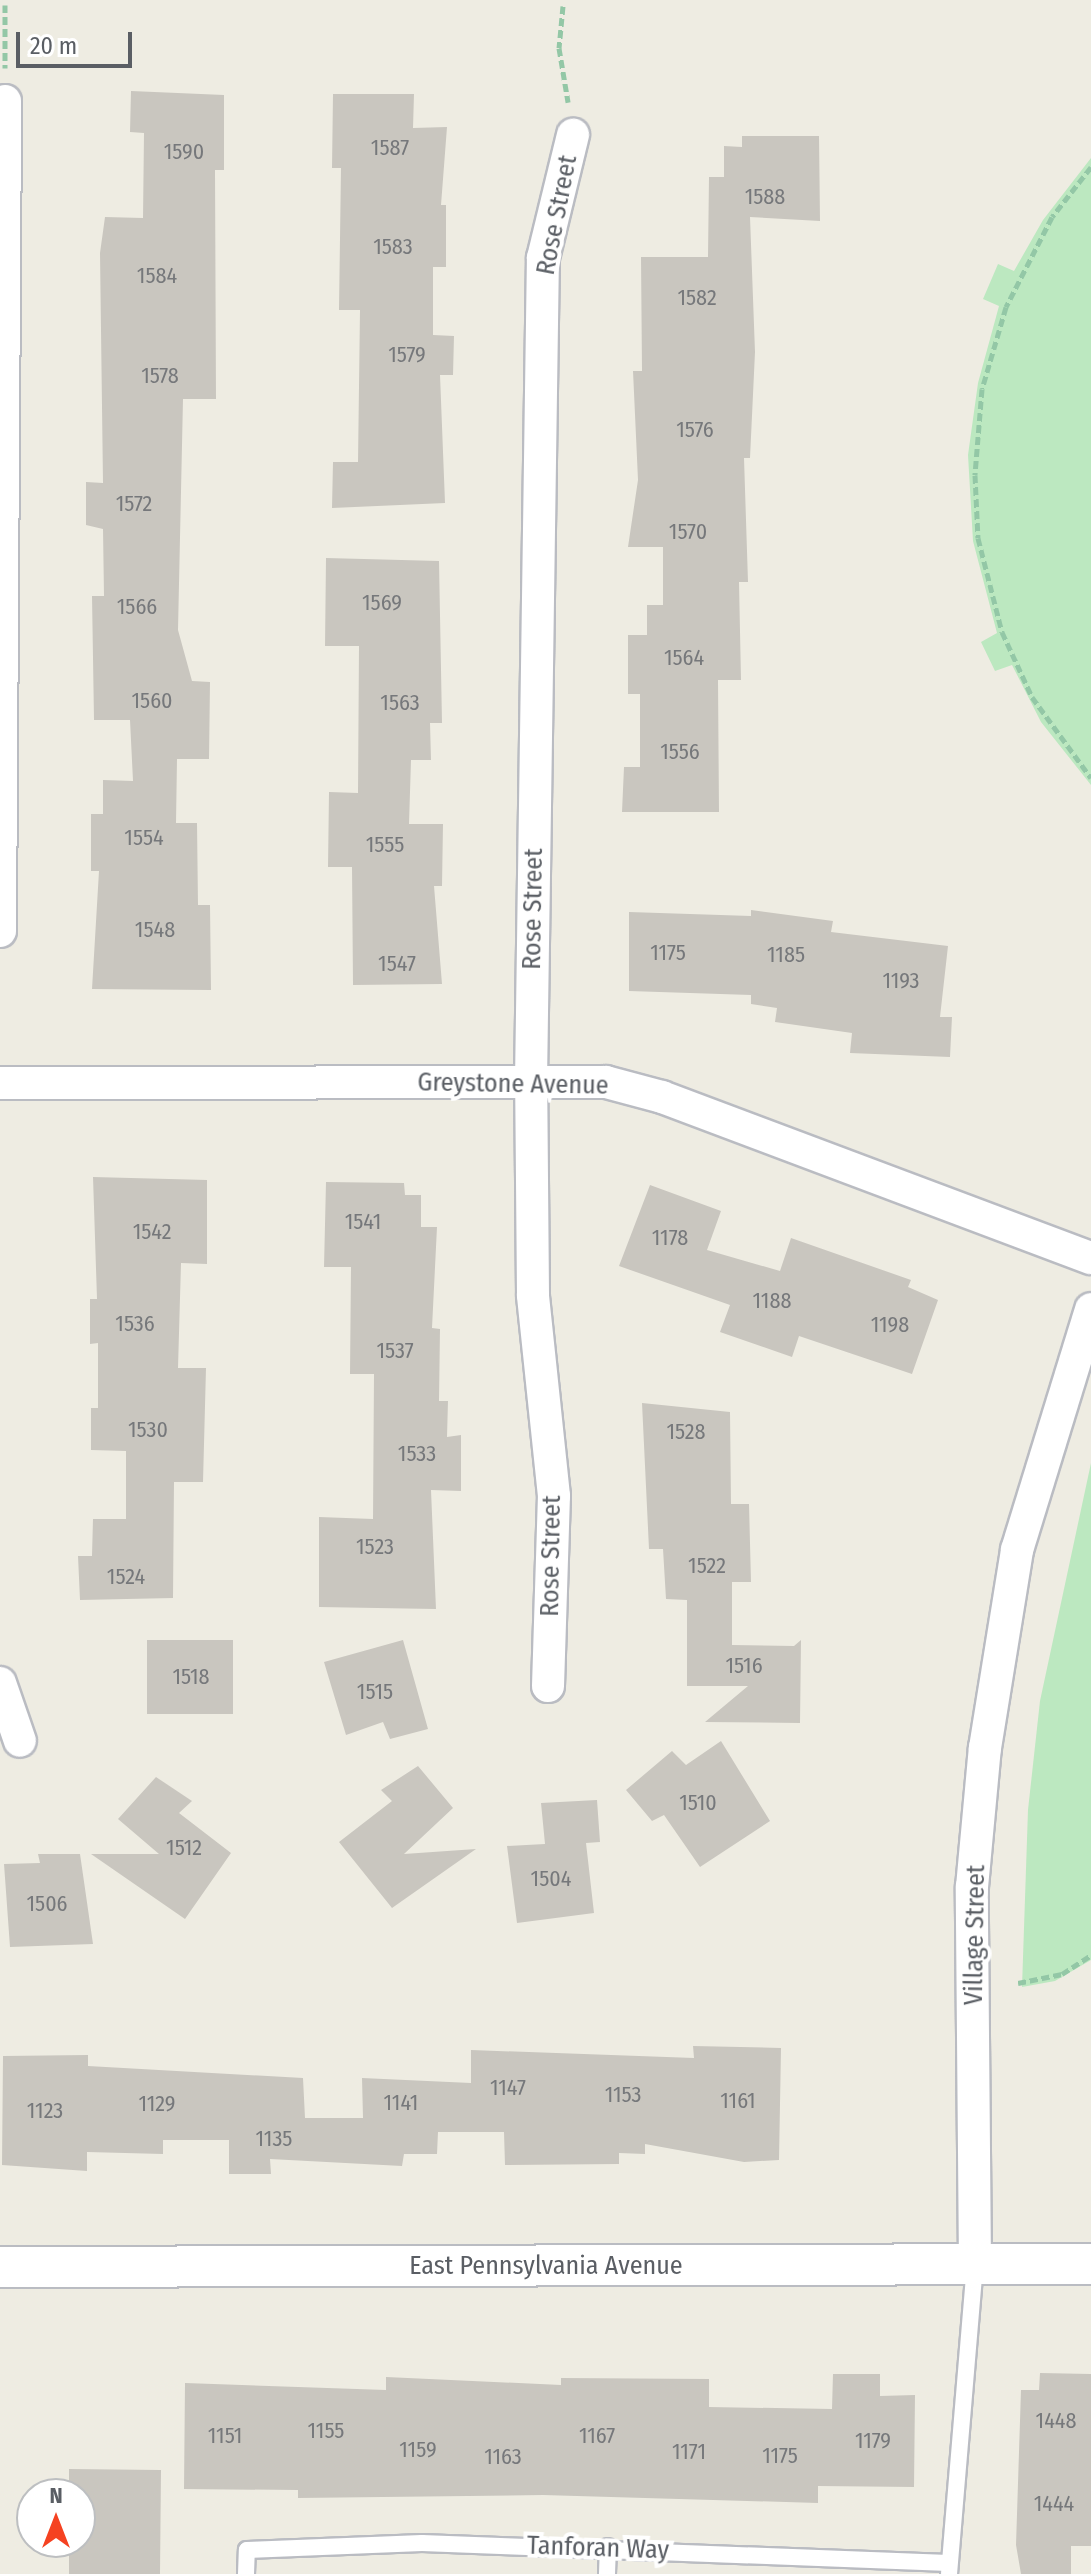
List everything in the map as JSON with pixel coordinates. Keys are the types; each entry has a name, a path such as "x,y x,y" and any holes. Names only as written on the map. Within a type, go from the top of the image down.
{"street":[{"path":"0,931 5,101"},
{"name":"Rose Street","path":"548,1686 554,1496 533,1295 531,1082 543,258 573,135"},
{"name":"Greystone Avenue","path":"0,1083 531,1082 633,1087 1091,1258"},
{"name":"Village Street","path":"975,2265 972,1887 985,1748 1017,1550 1091,1309"},
{"path":"0,1683 20,1741"},
{"name":"East Pennsylvania Avenue","path":"0,2267 1091,2264"}],"lane":[{"name":"Village Street","path":"949,2568 975,2265"},
{"name":"Tanforan Way","path":"246,2574 247,2550 422,2543 608,2547 949,2568"},
{"path":"607,2574 608,2547"}],"path":[{"path":"5,5 5,101"},
{"path":"563,6 559,48 573,135"},
{"path":"1091,167 1052,217 1006,307 982,389 975,475 978,538 1002,632 1032,697 1091,778"},
{"path":"1018,1983 1062,1974 1091,1955"}],"green space":[{"path":"1091,158 1091,785 1041,722 1012,665 995,671 981,642 997,633 973,541 968,455 978,383 999,306 983,299 998,264 1014,271 1043,220"},
{"path":"1091,1463 1091,1960 1055,1981 1022,1987 1028,1810 1040,1701"}],"building":[{"path":"131,91 224,95 224,170 215,170 216,399 183,399 178,630 192,681 210,682 209,759 177,759 176,823 197,823 198,905 210,905 211,990 92,989 99,871 91,871 91,814 103,814 103,780 133,781 130,720 94,720 92,596 104,596 103,529 86,525 86,482 103,483 100,253 105,217 143,218 144,133 130,132"},
{"path":"333,94 414,94 413,128 447,127 441,205 446,205 446,267 433,267 433,335 454,336 453,375 440,375 445,503 332,508 333,462 358,462 360,310 339,310 341,168 332,168"},
{"path":"742,136 819,136 820,221 750,217 755,352 750,458 744,458 748,582 739,582 741,680 718,680 719,812 622,812 624,767 640,767 640,694 628,694 628,635 647,635 647,605 663,605 663,547 628,547 638,480 633,371 642,371 641,257 708,257 709,177 724,177 724,146 742,147"},
{"path":"326,558 439,561 442,723 430,723 431,760 411,760 409,824 443,824 442,886 434,886 442,984 353,985 352,867 328,867 329,792 358,793 359,646 325,646"},
{"path":"751,910 833,921 831,932 948,946 940,1017 952,1017 950,1057 850,1053 852,1033 775,1022 777,1008 751,1004 751,995 629,991 629,912 751,916"},
{"path":"93,1177 207,1180 207,1264 181,1263 178,1368 206,1368 203,1482 174,1482 173,1598 80,1600 78,1556 92,1556 93,1519 126,1519 126,1451 91,1450 91,1408 98,1408 98,1343 90,1344 90,1299 97,1299"},
{"path":"326,1182 404,1183 405,1195 421,1195 421,1227 437,1227 432,1328 440,1329 439,1401 448,1401 447,1437 461,1435 461,1491 431,1490 436,1609 319,1607 319,1517 373,1519 374,1374 350,1374 351,1267 324,1267"},
{"path":"650,1185 721,1211 707,1250 780,1271 791,1238 911,1280 908,1287 938,1300 912,1374 799,1336 792,1357 720,1332 730,1305 619,1266"},
{"path":"642,1403 730,1412 731,1504 749,1504 751,1582 732,1582 732,1645 794,1646 801,1640 800,1723 705,1722 748,1686 687,1686 687,1600 666,1599 663,1549 649,1549"},
{"path":"147,1640 233,1640 233,1714 147,1714"},
{"path":"403,1640 428,1729 390,1739 383,1722 346,1735 324,1662"},
{"path":"721,1741 770,1821 700,1867 664,1815 652,1821 626,1790 672,1751 686,1765"},
{"path":"418,1766 453,1808 404,1854 476,1849 392,1908 339,1842 392,1801 381,1790"},
{"path":"156,1777 192,1801 179,1813 231,1853 185,1919 91,1854 159,1854 118,1819"},
{"path":"597,1800 600,1842 586,1843 594,1913 517,1923 507,1846 545,1844 541,1803"},
{"path":"38,1854 80,1854 93,1944 10,1947 4,1864 40,1863"},
{"path":"693,2046 781,2048 779,2160 744,2162 645,2144 645,2154 619,2153 619,2164 505,2165 504,2132 438,2132 437,2154 404,2154 402,2166 270,2159 271,2174 229,2174 229,2140 163,2140 163,2154 87,2152 87,2171 2,2165 3,2056 88,2055 88,2066 303,2078 305,2118 363,2118 362,2078 471,2083 471,2050 694,2058"},
{"path":"1040,2373 1091,2374 1091,2546 1071,2546 1071,2574 1021,2574 1016,2545 1021,2390 1039,2390"},
{"path":"833,2374 880,2374 880,2396 915,2395 914,2487 818,2486 818,2503 543,2495 298,2498 298,2490 184,2489 185,2383 386,2390 386,2377 561,2385 561,2378 709,2379 709,2407 832,2409"},
{"path":"69,2469 161,2470 160,2574 69,2574 69,2558 96,2558 96,2478 69,2478"}]}
